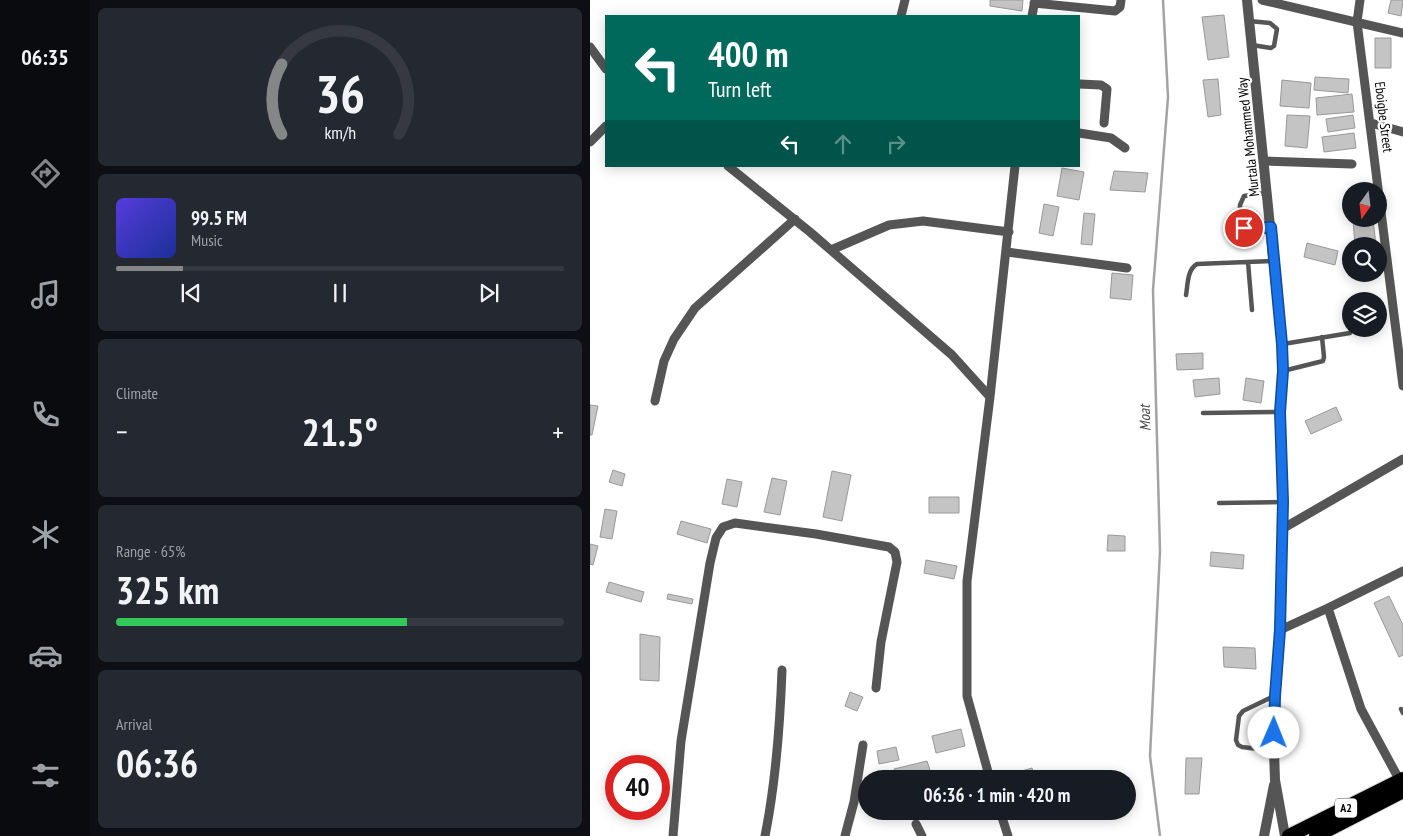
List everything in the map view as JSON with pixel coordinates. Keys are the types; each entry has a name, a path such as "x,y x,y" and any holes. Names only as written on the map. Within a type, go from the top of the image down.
{"highway":[{"name":"A2","path":"1289,836 1402,784"},
{"name":"A2","path":"1316,836 1402,784"}],"street":[{"path":"900,15 905,0"},
{"path":"1032,15 1034,1 1115,11 1120,7 1122,0"},
{"name":"Murtala Mohammed Way","path":"1247,0 1271,227 1283,371 1280,412 1283,502 1280,630 1275,696 1275,780"},
{"path":"1262,0 1403,33"},
{"name":"Eboigbe Street","path":"1360,0 1357,22 1403,386"},
{"path":"590,47 605,68"},
{"path":"1080,84 1101,85 1107,90 1104,123"},
{"path":"1371,123 1403,132"},
{"path":"590,142 605,127"},
{"path":"1080,133 1111,138 1126,148"},
{"path":"1264,161 1352,164"},
{"path":"729,167 795,219 952,355 990,397"},
{"path":"988,770 967,696 966,581 990,397 1015,167"},
{"path":"655,402 664,361 674,339 694,308 795,219"},
{"path":"831,250 889,225 923,221 1009,232"},
{"path":"1007,252 1127,268"},
{"path":"1282,529 1403,459"},
{"path":"673,836 681,741 710,563 716,538 723,527 735,523 816,534 890,547 895,552 897,562 881,642 876,688"},
{"path":"1280,630 1403,571"},
{"path":"1328,608 1361,709 1402,784"},
{"path":"765,836 771,810 777,760 782,670"},
{"path":"845,836 854,802 863,745"},
{"path":"1264,836 1275,780"},
{"path":"1275,780 1285,836"},
{"path":"1003,820 1008,836"},
{"path":"916,824 922,836"}],"lane":[{"path":"1249,21 1270,23 1277,29 1274,46 1271,48 1252,45"},
{"path":"1267,192 1244,196 1240,205 1240,224 1248,229 1271,227"},
{"path":"1186,295 1192,268 1197,264 1274,260"},
{"path":"1248,262 1252,310"},
{"path":"1282,344 1342,334"},
{"path":"1283,371 1323,361 1322,337"},
{"path":"1204,413 1280,412"},
{"path":"1219,502 1283,502"},
{"path":"1274,751 1242,747 1238,745 1236,740 1239,716 1242,711 1275,696"}],"building":[{"path":"990,0 1023,0 1022,11 990,6"},
{"path":"1391,0 1403,0 1401,16 1388,13"},
{"path":"1224,15 1229,57 1208,60 1202,17"},
{"path":"1375,38 1391,38 1391,68 1375,68"},
{"path":"1315,77 1349,79 1348,93 1314,90"},
{"path":"1218,79 1221,115 1208,117 1203,80"},
{"path":"1282,80 1311,83 1309,108 1280,106"},
{"path":"1352,94 1354,112 1317,115 1316,98"},
{"path":"1287,115 1310,116 1307,148 1285,146"},
{"path":"1353,115 1355,128 1328,132 1326,119"},
{"path":"1354,133 1356,148 1324,152 1322,137"},
{"path":"1062,168 1084,172 1079,200 1057,196"},
{"path":"1114,171 1148,173 1145,192 1110,190"},
{"path":"1044,204 1059,207 1053,236 1039,233"},
{"path":"1084,213 1095,214 1092,245 1081,244"},
{"path":"1354,228 1374,228 1375,237 1354,237"},
{"path":"1307,243 1338,251 1335,265 1304,257"},
{"path":"1112,273 1133,275 1131,300 1110,298"},
{"path":"1203,353 1203,369 1177,370 1176,354"},
{"path":"1219,378 1220,394 1195,397 1193,380"},
{"path":"1246,378 1264,381 1261,403 1243,400"},
{"path":"590,405 598,406 592,435 590,435"},
{"path":"1336,407 1342,420 1311,434 1305,421"},
{"path":"613,470 625,474 622,486 609,482"},
{"path":"832,471 851,475 842,521 823,517"},
{"path":"772,478 787,481 780,515 764,512"},
{"path":"727,479 742,482 737,507 722,504"},
{"path":"929,497 959,497 959,513 929,513"},
{"path":"605,509 617,511 612,539 600,537"},
{"path":"681,521 711,529 707,543 677,534"},
{"path":"1108,535 1125,536 1125,551 1107,551"},
{"path":"590,544 598,546 593,565 590,564"},
{"path":"1211,552 1244,555 1243,569 1210,566"},
{"path":"926,560 957,566 954,579 924,573"},
{"path":"609,582 644,592 641,602 606,592"},
{"path":"668,594 693,599 692,604 667,599"},
{"path":"1389,596 1403,625 1403,655 1399,657 1374,603"},
{"path":"640,634 660,637 659,681 640,680"},
{"path":"1223,647 1255,648 1256,669 1224,667"},
{"path":"850,692 863,697 857,711 845,706"},
{"path":"961,729 965,746 936,753 932,736"},
{"path":"896,747 899,760 879,764 877,751"},
{"path":"1186,758 1202,758 1199,794 1185,794"},
{"path":"927,761 930,770 894,770"}],"waterway":[{"name":"Moat","path":"1160,836 1150,756 1160,551 1153,290 1168,97 1163,0"}],"route":[{"path":"1244,228 1271,227 1282,344 1283,371 1280,412 1283,502 1280,630 1274,733"}]}
